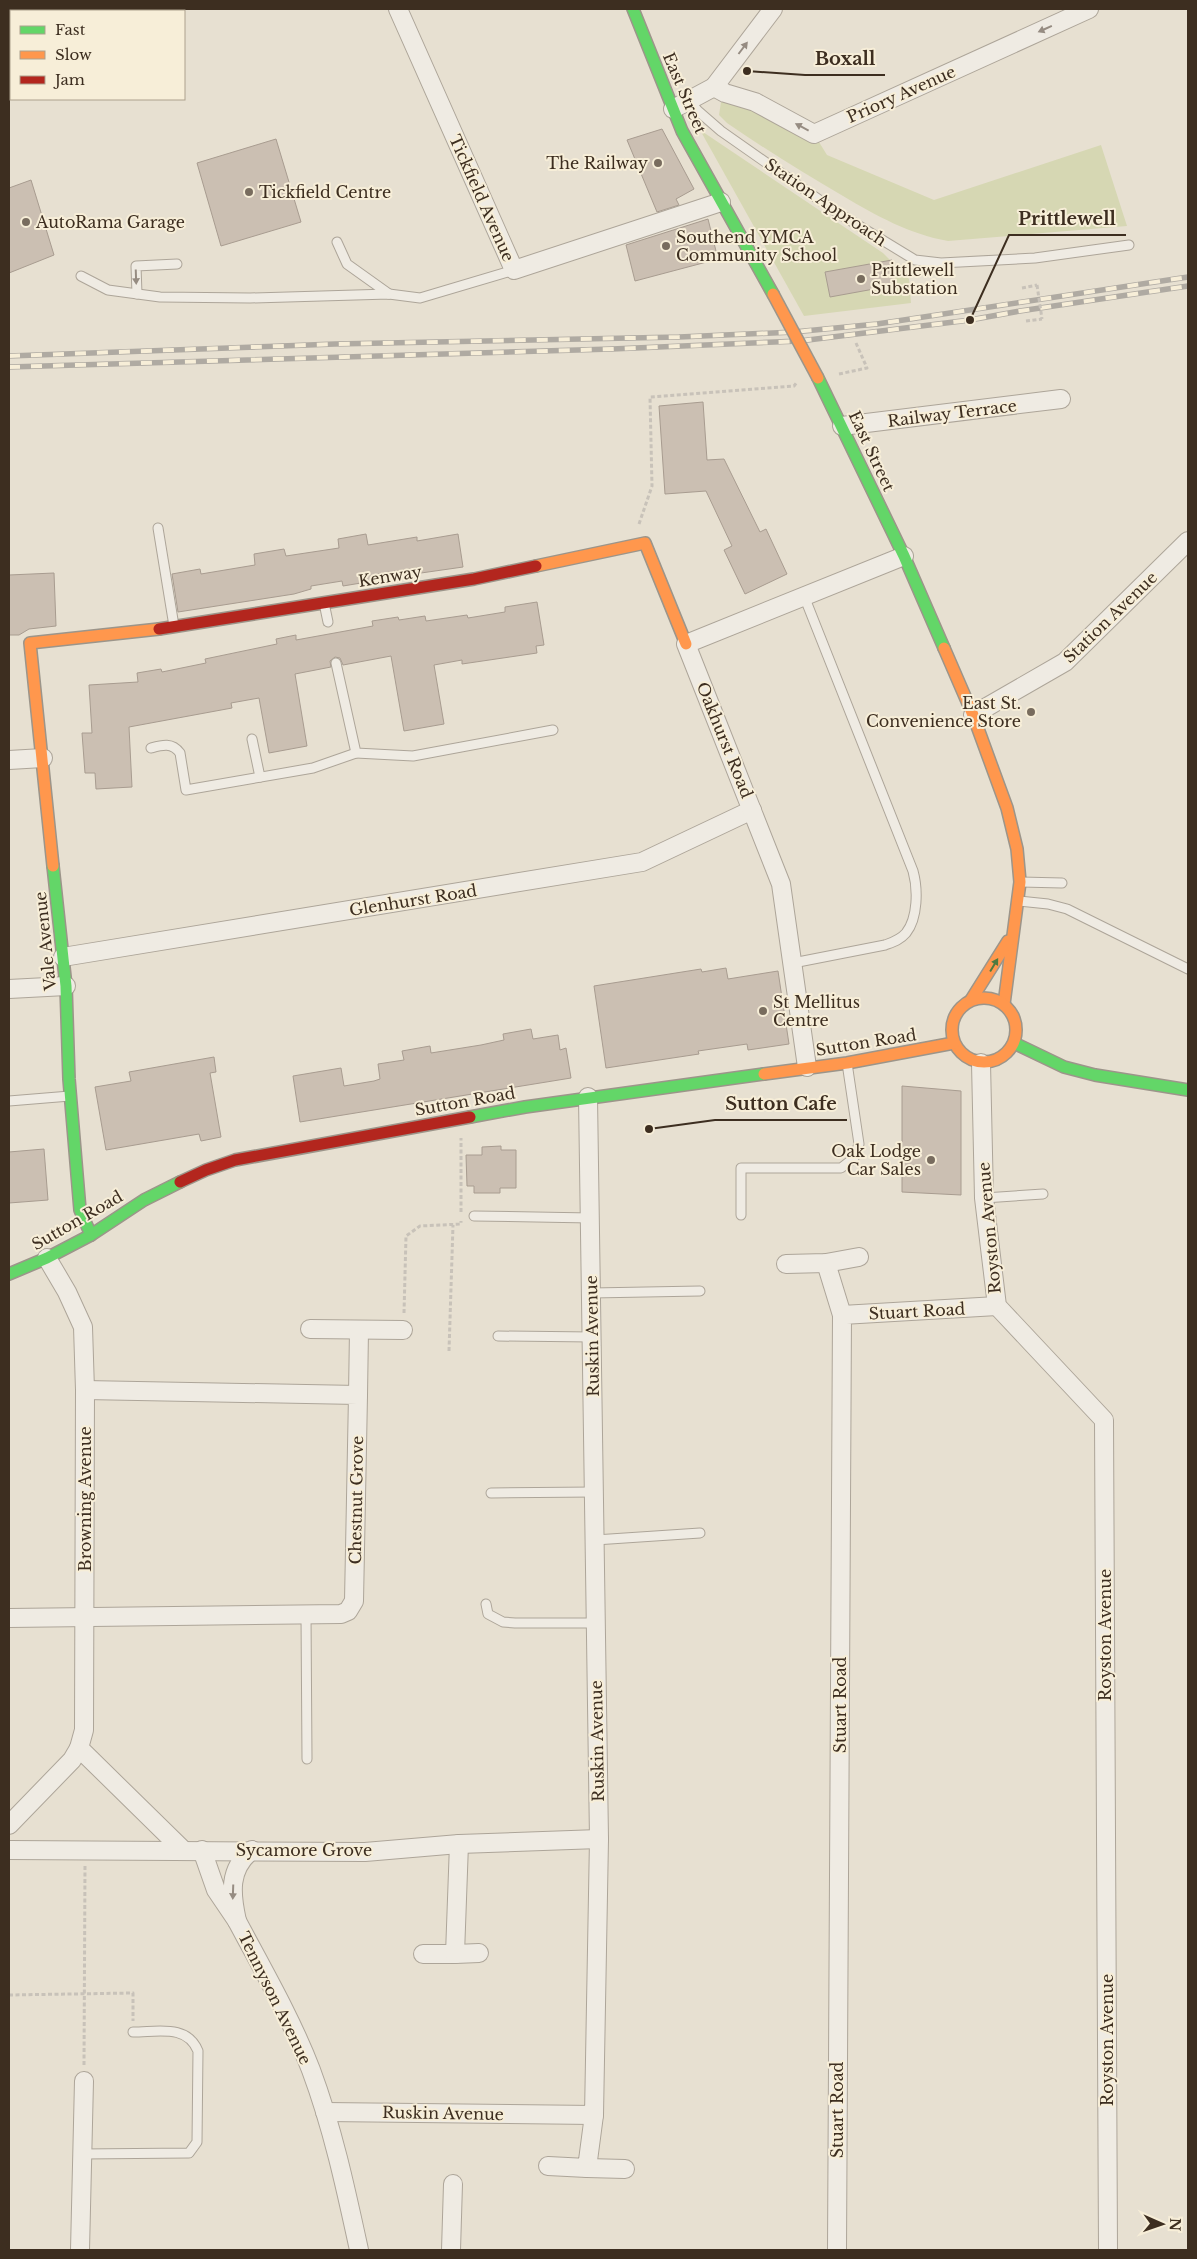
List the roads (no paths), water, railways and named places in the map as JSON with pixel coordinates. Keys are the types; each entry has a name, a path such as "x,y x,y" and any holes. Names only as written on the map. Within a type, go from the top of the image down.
{"main road":[{"name":"East Street","path":"633,9 682,131 774,294 842,426 904,556 973,715 1007,808 1017,849 1020,882 1019,901 1004,1004"},
{"name":"Kenway","path":"30,643 145,631 474,579 645,543 686,644"},
{"name":"Vale Avenue","path":"30,643 66,986 71,1096 80,1210 91,1235"},
{"name":"East Street","path":"971,1000 994,965 1014,928"},
{"path":"982,998 994,999 1004,1004 1011,1012 1015,1022 1014,1043 1001,1058 982,1062 965,1056 954,1043 952,1030 954,1018 961,1007 971,1000 982,998"},
{"name":"Sutton Road","path":"9,1274 47,1258 91,1235 144,1200 206,1170 234,1160 588,1097 847,1063 954,1043"},
{"path":"1014,1043 1064,1067 1095,1075 1188,1090"}],"street":[{"name":"Tickfield Avenue","path":"398,9 514,270 721,202"},
{"path":"673,109 714,87 773,9"},
{"name":"Priory Avenue","path":"714,87 725,94 755,102 814,134 1089,9"},
{"name":"Railway Terrace","path":"842,426 1061,399"},
{"name":"Station Avenue","path":"973,715 1065,662 1188,542"},
{"path":"686,644 904,556"},
{"name":"Oakhurst Road","path":"686,644 781,884 807,1067"},
{"path":"9,760 43,758"},
{"name":"Glenhurst Road","path":"63,957 642,862 752,810"},
{"path":"9,988 66,986"},
{"name":"Royston Avenue","path":"982,1062 984,1198 997,1306 1104,1420 1108,2250"},
{"name":"Ruskin Avenue","path":"325,2112 594,2115 599,1839 588,1097"},
{"path":"786,1264 826,1263 859,1257"},
{"name":"Browning Avenue","path":"9,1825 72,1760 79,1748 84,1730 85,1390 83,1327 67,1292 47,1258"},
{"path":"826,1263 842,1315"},
{"name":"Stuart Road","path":"836,2250 842,1315 997,1306"},
{"path":"310,1329 403,1330"},
{"name":"Chestnut Grove","path":"9,1618 306,1615 341,1614 348,1611 354,1602 359,1330"},
{"path":"85,1390 358,1395"},
{"path":"79,1748 183,1850"},
{"name":"Sycamore Grove","path":"9,1850 365,1852 459,1844 599,1839"},
{"path":"455,1954 459,1844"},
{"name":"Tennyson Avenue","path":"202,1850 216,1890 237,1921 288,2018 311,2071 338,2155 359,2250"},
{"name":"Tennyson Avenue","path":"237,1921 232,1898 234,1879 242,1858 252,1850"},
{"path":"423,1954 479,1953"},
{"path":"80,2250 84,2081"},
{"path":"587,2168 594,2115"},
{"path":"548,2166 625,2168"},
{"path":"451,2250 453,2184"}],"lane":[{"name":"Station Approach","path":"690,100 698,111 721,131 838,213 915,260 941,263 1035,258 1129,245"},
{"path":"337,242 347,264 389,294"},
{"path":"137,294 136,266 178,264"},
{"path":"81,276 108,290 160,297 250,298 389,294 420,298 514,270"},
{"path":"158,528 174,626"},
{"path":"793,964 897,941 905,934 911,924 917,885 804,596"},
{"path":"324,602 328,622"},
{"path":"336,663 356,753"},
{"path":"151,748 165,745 177,749 180,753 186,790 313,768 356,753 413,756 553,730"},
{"path":"252,739 260,777"},
{"path":"1020,882 1062,883"},
{"path":"1019,901 1048,904 1066,909 1188,968"},
{"path":"741,1214 741,1168 840,1168 854,1158 859,1144 847,1063"},
{"path":"9,1101 71,1096"},
{"path":"984,1198 1043,1194"},
{"path":"474,1216 591,1218"},
{"path":"592,1293 700,1291"},
{"path":"498,1336 592,1337"},
{"path":"491,1493 594,1492"},
{"path":"595,1540 700,1533"},
{"path":"486,1604 488,1614 503,1622 596,1623"},
{"path":"306,1615 307,1759"},
{"path":"82,2154 189,2153 197,2142 198,2050 194,2042 188,2035 182,2032 133,2032"}],"railway":[{"path":"9,356 335,344 679,337 794,332 877,324 1188,277"},
{"path":"9,367 612,349 800,341 970,320 1188,286"}],"place":[{"name":"Boxall","path":"747,71"},
{"name":"The Railway","path":"658,163"},
{"name":"Tickfield Centre","path":"249,192"},
{"name":"AutoRama Garage","path":"26,222"},
{"name":"Southend YMCA Community School","path":"666,246"},
{"name":"Prittlewell Substation","path":"861,279"},
{"name":"Prittlewell","path":"970,320"},
{"name":"East St. Convenience Store","path":"1031,712"},
{"name":"St Mellitus Centre","path":"763,1011"},
{"name":"Sutton Cafe","path":"649,1129"},
{"name":"Oak Lodge Car Sales","path":"931,1160"}]}
